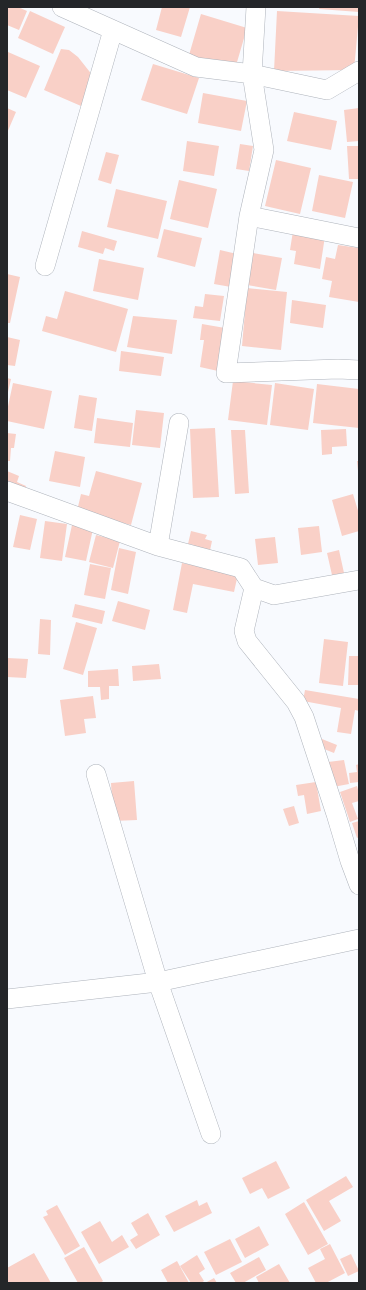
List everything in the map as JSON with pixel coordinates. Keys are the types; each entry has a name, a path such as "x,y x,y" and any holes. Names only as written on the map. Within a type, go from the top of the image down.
{"street":[{"path":"62,7 196,67 252,74 327,90 359,71"},
{"path":"256,7 252,74 264,150 249,216 226,373 338,369 359,370"},
{"path":"45,266 113,30"},
{"path":"249,216 359,238"},
{"path":"158,546 179,423"},
{"path":"7,491 158,546 241,568 254,588 274,594 359,580"},
{"path":"254,588 244,631 246,641 296,702 304,717 359,885"},
{"path":"96,774 158,982 211,1134"},
{"path":"7,999 158,982 359,940"}],"building":[{"path":"7,7 18,7 27,11 19,30 7,25"},
{"path":"162,7 190,7 181,37 156,30"},
{"path":"320,7 359,7 359,12 319,9"},
{"path":"30,11 65,27 53,54 18,38"},
{"path":"277,11 359,16 354,70 274,71"},
{"path":"201,14 247,28 235,69 189,55"},
{"path":"61,49 69,50 78,57 93,76 88,109 44,90"},
{"path":"8,52 40,66 26,98 7,90"},
{"path":"153,64 199,78 187,114 141,100"},
{"path":"203,93 247,101 241,131 198,123"},
{"path":"7,108 16,112 7,133"},
{"path":"359,108 359,141 347,142 344,110"},
{"path":"294,112 337,121 331,150 287,141"},
{"path":"187,141 219,146 214,176 183,171"},
{"path":"240,144 253,146 249,171 236,169"},
{"path":"347,146 359,146 359,179 349,179"},
{"path":"106,152 119,155 111,184 98,180"},
{"path":"276,160 311,168 300,214 265,206"},
{"path":"319,175 353,182 345,218 312,211"},
{"path":"179,180 217,189 208,228 170,219"},
{"path":"116,189 167,201 158,239 107,227"},
{"path":"164,229 202,238 195,267 157,257"},
{"path":"82,231 117,241 114,251 105,248 103,254 78,247"},
{"path":"293,231 325,236 320,269 294,264 296,251 290,250"},
{"path":"338,245 359,248 359,302 329,297 332,281 322,279 326,257 335,259"},
{"path":"220,250 237,254 231,287 214,284"},
{"path":"253,253 282,258 276,290 247,285"},
{"path":"99,259 144,268 138,300 93,291"},
{"path":"7,274 20,277 10,323 7,323"},
{"path":"247,288 287,292 281,350 242,346"},
{"path":"65,291 128,309 116,352 42,331 46,316 57,319"},
{"path":"205,294 224,296 220,321 193,318 195,306 203,307"},
{"path":"292,300 326,305 323,328 290,323"},
{"path":"133,316 177,320 172,354 127,347"},
{"path":"202,324 225,328 218,371 200,367 204,340 200,340"},
{"path":"7,337 20,340 15,366 7,365"},
{"path":"121,351 164,357 161,376 119,371"},
{"path":"7,378 11,379 8,392 7,391"},
{"path":"233,381 272,385 267,425 228,420"},
{"path":"13,383 52,391 44,429 7,421 7,411"},
{"path":"275,383 314,389 308,430 270,425"},
{"path":"317,384 359,389 359,428 313,423"},
{"path":"79,395 97,398 92,431 74,428"},
{"path":"136,410 164,413 160,448 132,445"},
{"path":"97,418 133,423 130,447 94,443"},
{"path":"215,428 219,497 193,498 190,429"},
{"path":"346,429 347,446 332,447 332,454 322,455 321,430"},
{"path":"231,430 245,430 249,493 235,494"},
{"path":"7,433 16,434 14,448 11,448 10,461 7,461"},
{"path":"55,451 85,457 80,487 49,481"},
{"path":"357,461 359,461 359,471 358,471"},
{"path":"7,471 19,476 17,482 26,486 25,490 7,483"},
{"path":"96,471 142,483 131,525 77,511 81,494 89,496"},
{"path":"353,494 359,514 359,531 342,536 332,500"},
{"path":"20,515 37,519 30,550 13,547"},
{"path":"45,521 67,524 62,561 40,558"},
{"path":"72,525 93,529 86,561 65,557"},
{"path":"319,526 322,552 301,555 298,528"},
{"path":"191,531 207,535 205,539 212,541 209,555 192,551 194,545 188,544"},
{"path":"96,535 120,541 113,568 89,562"},
{"path":"275,537 278,563 258,565 255,539"},
{"path":"119,548 136,552 128,594 111,590"},
{"path":"339,550 344,573 332,575 327,553"},
{"path":"182,563 238,574 234,592 193,584 187,613 173,610"},
{"path":"90,564 111,568 105,599 84,595"},
{"path":"118,601 150,610 145,630 112,621"},
{"path":"75,604 105,611 102,624 72,617"},
{"path":"40,619 51,620 50,655 38,654"},
{"path":"76,622 97,628 83,675 63,669"},
{"path":"324,639 348,642 343,686 319,683"},
{"path":"349,656 359,656 359,685 348,685"},
{"path":"7,658 28,659 26,678 7,677"},
{"path":"159,664 161,679 133,681 132,666"},
{"path":"118,669 119,686 109,686 109,699 101,700 100,687 88,687 88,671"},
{"path":"305,690 359,699 359,711 355,710 351,734 337,732 341,708 303,701"},
{"path":"93,696 96,718 84,719 86,733 65,736 60,700"},
{"path":"322,739 337,745 334,753 319,747"},
{"path":"344,760 349,784 333,787 328,762"},
{"path":"359,764 359,782 350,783 349,773 357,772 356,765"},
{"path":"134,781 137,820 113,821 111,783"},
{"path":"316,782 321,811 307,814 304,795 298,796 296,785"},
{"path":"357,786 359,801 352,803 358,819 350,822 340,792"},
{"path":"294,806 299,823 289,826 283,809"},
{"path":"359,821 359,837 357,838 352,823"},
{"path":"276,1161 290,1188 268,1199 262,1188 250,1194 242,1178"},
{"path":"346,1176 353,1187 329,1201 341,1221 324,1231 306,1200"},
{"path":"197,1200 199,1206 207,1202 212,1213 174,1232 165,1216"},
{"path":"304,1202 328,1244 308,1255 285,1214"},
{"path":"57,1205 80,1246 65,1255 43,1217 48,1215 46,1211"},
{"path":"148,1213 160,1235 136,1249 130,1240 138,1235 131,1223"},
{"path":"100,1221 112,1242 122,1235 129,1247 99,1264 81,1232"},
{"path":"259,1226 269,1245 245,1258 235,1239"},
{"path":"230,1239 242,1262 216,1275 204,1252"},
{"path":"330,1244 345,1273 326,1283 316,1283 308,1268 325,1259 320,1249"},
{"path":"84,1247 103,1281 100,1283 78,1283 64,1258"},
{"path":"34,1253 51,1283 7,1283 7,1268"},
{"path":"351,1254 359,1271 348,1276 340,1259"},
{"path":"197,1255 205,1269 199,1273 204,1281 201,1283 191,1283 180,1266"},
{"path":"259,1257 266,1270 243,1283 236,1283 230,1273"},
{"path":"177,1261 189,1283 168,1283 161,1270"},
{"path":"279,1264 290,1283 259,1283 256,1277"},
{"path":"214,1278 217,1283 205,1283"}]}
